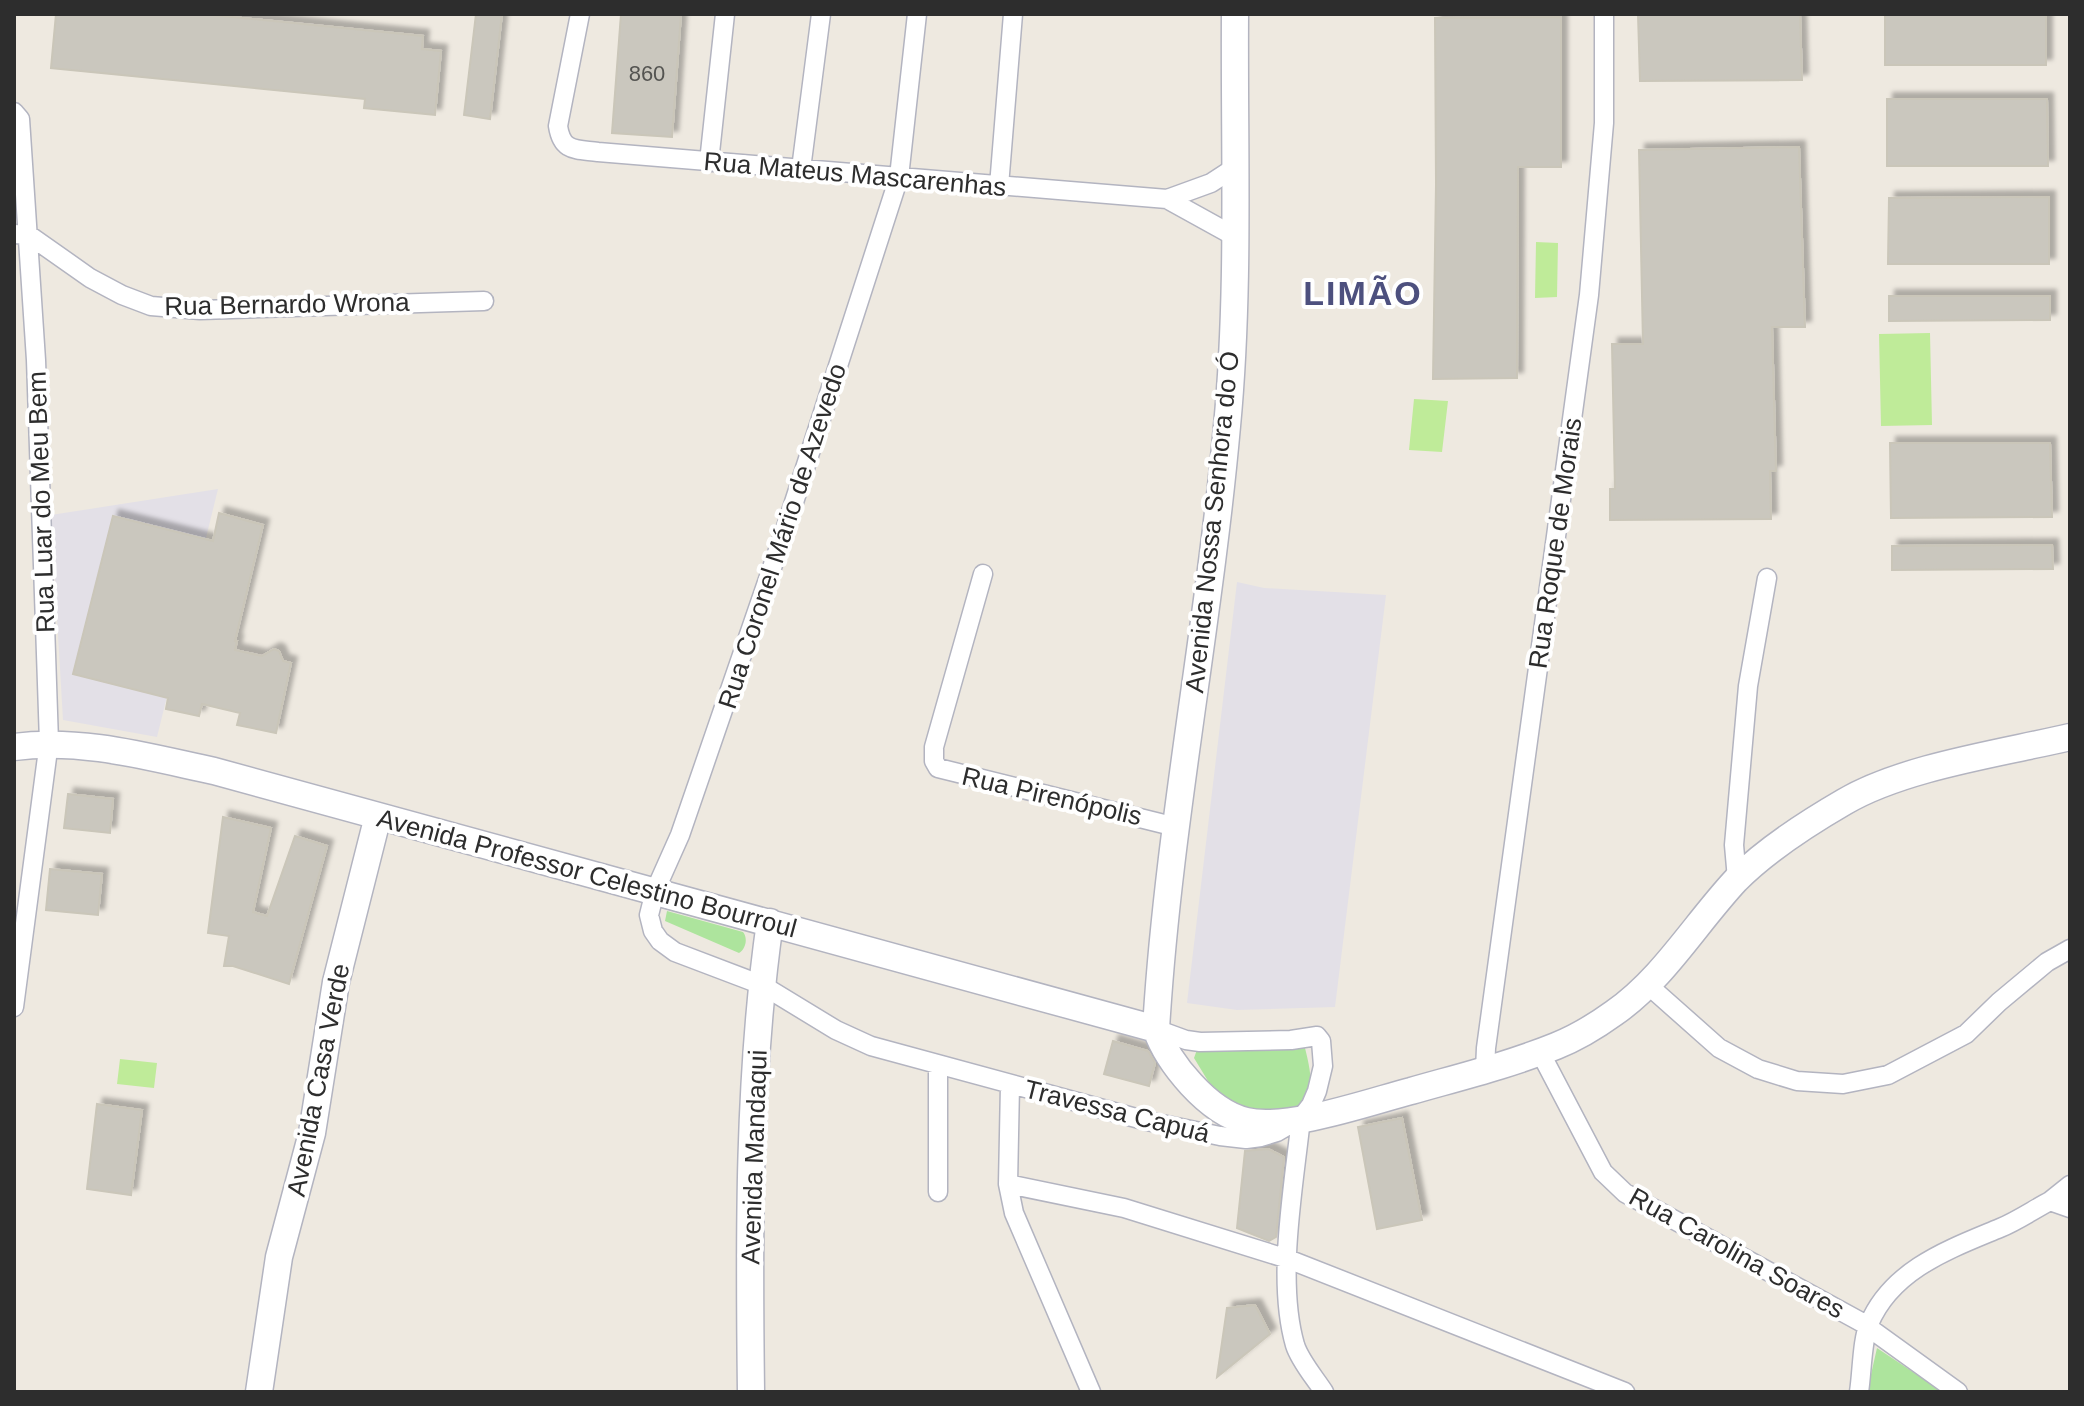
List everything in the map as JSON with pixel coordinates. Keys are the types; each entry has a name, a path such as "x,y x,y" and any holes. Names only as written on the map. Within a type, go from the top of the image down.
{"main road":[{"name":"Avenida Nossa Senhora do Ó","path":"1156,1029 1176,827 1227,424 1234,236 1235,14"},
{"path":"1301,1118 1485,1070 1540,1052 1582,1033 1615,1013 1648,985 1737,879 1771,849 1847,800 1904,776 2070,737"},
{"name":"Avenida Professor Celestino Bourroul","path":"14,747 49,742 124,752 214,771 1156,1029"},
{"name":"Avenida Casa Verde","path":"259,1392 279,1257 312,1133 336,982 378,816"},
{"name":"Avenida Mandaqui","path":"751,1392 749,1216 762,985 770,922"},
{"name":"Travessa Capuá","path":"1156,1029 1161,1045 1205,1099 1217,1109 1245,1121 1266,1124 1301,1118"}],"street":[{"name":"Rua Mateus Mascarenhas","path":"580,14 558,126 560,139 566,146 576,149 1167,199 1211,183 1234,168"},
{"path":"709,162 725,14"},
{"path":"801,169 821,14"},
{"name":"Rua Coronel Mário de Azevedo","path":"655,891 680,835 781,542 899,177 917,14"},
{"path":"999,186 1013,14"},
{"name":"Rua Roque de Morais","path":"1485,1070 1589,295 1604,123 1604,14"},
{"name":"Rua Luar do Meu Bem","path":"14,1007 49,742 41,464 21,234 17,115"},
{"name":"Rua Mateus Mascarenhas","path":"1167,199 1234,236"},
{"name":"Rua Bernardo Wrona","path":"21,234 90,278 151,306 200,310 484,301"},
{"name":"Rua Pirenópolis","path":"983,574 934,747 934,761 938,768 1176,827"},
{"path":"1737,879 1734,845 1748,686 1767,578"},
{"name":"Travessa Capuá","path":"655,891 649,915 653,931 660,941 675,952 762,985 836,1030 871,1046 1147,1121 1220,1136 1261,1137 1301,1118"},
{"path":"1648,985 1719,1048 1758,1069 1797,1081 1843,1084 1888,1075 1966,1034 2047,962 2070,949"},
{"path":"1156,1029 1200,1042 1320,1038 1323,1066 1317,1091 1301,1118 1288,1259 1288,1310 1296,1348 1324,1392"},
{"name":"Rua Carolina Soares","path":"1540,1052 1603,1172 1625,1193 1868,1326 1958,1392"},
{"path":"938,1066 938,1192"},
{"path":"1010,1085 1008,1184 1014,1213 1091,1392"},
{"path":"1008,1184 1124,1208 1288,1259 1625,1392"},
{"path":"1859,1392 1868,1326 1882,1302 1901,1280 1948,1248 2004,1226 2050,1201 2070,1185"},
{"path":"2050,1201 2070,1208"}],"shaded area":[{"path":"218,489 157,737 63,720 51,515"},
{"path":"1237,582 1264,588 1386,595 1335,1007 1237,1010 1187,1003"}],"green space":[{"path":"1536,242 1558,243 1557,297 1535,298"},
{"path":"1930,333 1932,425 1881,426 1879,334"},
{"path":"1414,399 1448,401 1442,452 1409,450"},
{"path":"667,911 743,932 745,946 739,953 665,921"},
{"path":"1289,1045 1305,1048 1310,1093 1304,1106 1274,1119 1219,1099 1194,1058 1198,1047"},
{"path":"120,1059 157,1063 154,1088 117,1084"},
{"path":"1877,1348 1943,1392 1867,1392"}],"building":[{"path":"56,14 203,14 423,36 422,49 441,51 435,115 364,108 365,99 51,68"},
{"path":"476,14 502,14 490,119 464,115"},
{"path":"621,14 681,14 672,137 612,133"},
{"path":"1638,14 1800,14 1802,80 1640,81"},
{"path":"1885,14 2046,14 2046,65 1885,65"},
{"path":"1561,17 1561,167 1518,167 1517,378 1433,379 1435,18"},
{"path":"1887,99 2047,99 2048,166 1887,166"},
{"path":"1799,147 1805,327 1772,327 1776,471 1770,471 1771,519 1610,520 1610,489 1615,489 1612,344 1643,344 1639,150"},
{"path":"2049,197 2049,264 1888,264 1889,198"},
{"path":"1889,296 2050,296 2050,320 1889,321"},
{"path":"1890,443 2050,443 2052,517 1891,518"},
{"path":"219,513 263,525 235,650 262,656 274,649 279,651 283,661 291,663 276,733 237,725 240,713 202,704 199,716 166,709 168,698 73,674 113,516 213,541"},
{"path":"2052,545 2053,569 1892,570 1892,546"},
{"path":"68,794 113,799 110,833 64,828"},
{"path":"223,817 271,828 253,912 267,916 295,836 327,846 289,984 233,966 224,966 229,936 208,933"},
{"path":"50,869 102,874 98,915 46,910"},
{"path":"1113,1041 1148,1051 1155,1063 1149,1086 1104,1074"},
{"path":"97,1104 142,1110 131,1195 87,1189"},
{"path":"1402,1118 1422,1220 1377,1229 1358,1127"},
{"path":"1268,1149 1284,1157 1276,1237 1269,1241 1237,1228 1245,1151"},
{"path":"1255,1305 1270,1334 1217,1377 1227,1308"}],"district":[{"name":"LIMÃO","path":"1363,293"}]}
